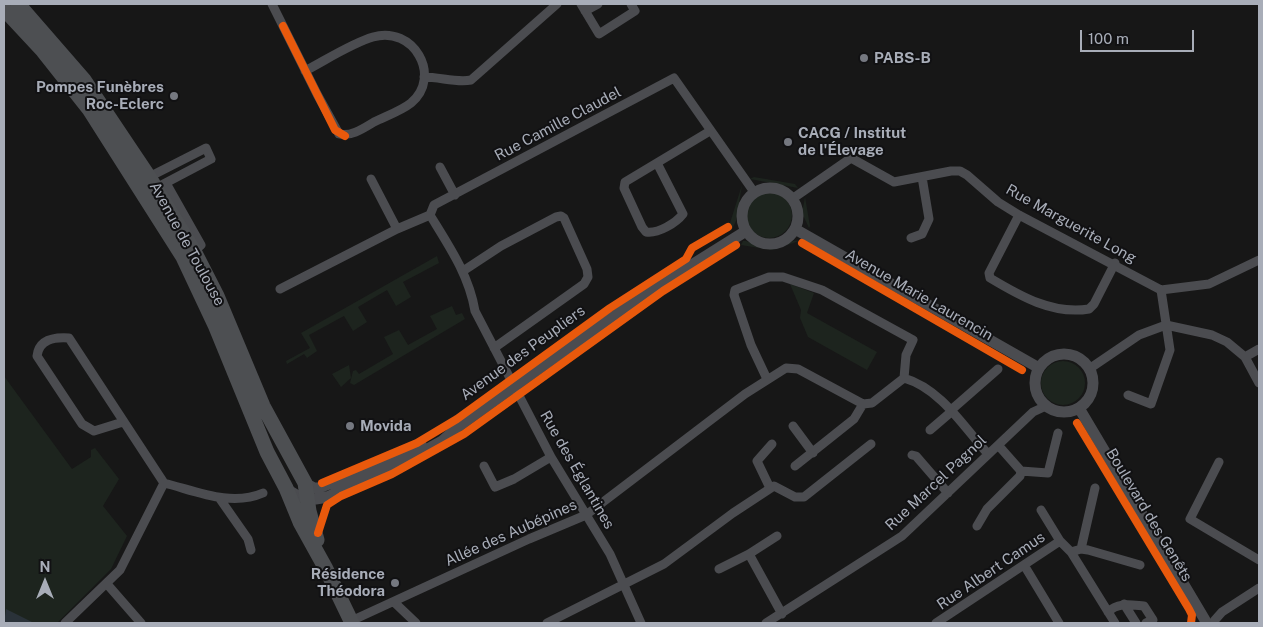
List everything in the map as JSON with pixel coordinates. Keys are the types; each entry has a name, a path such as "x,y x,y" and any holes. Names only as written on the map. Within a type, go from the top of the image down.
{"main road":[{"name":"Avenue de Toulouse","path":"18,4 84,80 152,185 197,248 264,406 305,494 300,522 352,622"},
{"name":"Avenue de Toulouse","path":"4,9 66,79 89,109 129,173 152,185 267,452 286,488 305,494"}],"street":[{"path":"272,4 305,71 335,130 346,136 412,102 420,90 424,77 422,60 414,47 404,38 388,34 373,37 305,71"},
{"path":"424,77 444,77 460,82 471,80 557,4"},
{"path":"598,4 583,8 598,34 635,11 631,4"},
{"name":"Rue Camille Claudel","path":"280,289 396,229 430,215 434,205 674,78 710,131"},
{"path":"657,163 683,214 678,221 652,233 646,232 624,188 625,182 710,131 754,192"},
{"path":"206,148 211,159 152,185 206,148"},
{"name":"Rue Marguerite Long","path":"792,199 851,158 890,181 960,171 998,202 1019,215 1161,290"},
{"path":"440,167 455,195"},
{"path":"911,238 922,234 930,219 922,177"},
{"path":"371,179 396,229"},
{"path":"765,188 776,188 792,199 796,205 798,218 795,229 782,241 773,244 757,241 746,231 742,212 745,202 754,192 765,188"},
{"name":"Rue des Églantines","path":"430,215 472,289 475,311 494,348 551,457 610,554 641,623"},
{"path":"1019,215 989,273 990,278 1013,292 1040,305 1089,309 1094,304 1114,264"},
{"path":"463,271 501,246 561,216 564,218 587,269 588,277 584,284 494,348"},
{"name":"Avenue Marie Laurencin","path":"795,229 1039,368"},
{"name":"Avenue des Peupliers","path":"305,494 330,496 353,484 402,464 442,441 459,426 655,288 746,231"},
{"path":"1128,395 1152,404 1169,358 1170,339 1161,290 1209,284 1259,260"},
{"path":"766,379 751,344 734,295 736,290 776,276 822,290 912,340 906,355 904,378 872,403 863,404 854,419 795,466"},
{"path":"1089,369 1139,335 1166,325 1212,335 1228,342 1245,357 1259,383"},
{"path":"123,422 94,430 82,424 37,356 38,349 43,343 56,337 68,338 164,483 220,499 252,498 263,493"},
{"path":"1245,357 1259,349"},
{"path":"1058,355 1068,355 1077,358 1089,369 1092,389 1087,400 1079,408 1062,412 1046,406 1037,394 1035,381 1039,368 1047,360 1058,355"},
{"name":"Allée des Aubépines","path":"352,622 586,515 688,435 766,379 786,368 798,368 863,404"},
{"path":"930,430 998,369"},
{"path":"904,378 920,383 934,392 988,454"},
{"name":"Rue Marcel Pagnol","path":"766,623 902,536 1033,412 1046,406"},
{"name":"Boulevard des Genêts","path":"1079,408 1209,622"},
{"path":"793,426 813,453"},
{"path":"998,445 1021,471 1048,473 1058,433"},
{"path":"770,488 756,461 772,444"},
{"path":"547,623 664,564 774,486 795,498 804,497 871,444"},
{"path":"912,455 916,456 948,493"},
{"path":"484,466 495,487 514,479 551,457"},
{"path":"1219,462 1190,519 1259,558"},
{"path":"977,526 986,509 1020,476 1021,471"},
{"path":"65,623 120,570 164,483"},
{"path":"1081,549 1095,488"},
{"path":"220,499 248,539 251,550"},
{"name":"Rue Albert Camus","path":"1041,510 1060,541 1071,552 1115,623"},
{"path":"719,569 749,554 777,536"},
{"name":"Rue Albert Camus","path":"941,622 1060,541"},
{"path":"1071,552 1081,549 1140,564"},
{"path":"749,554 782,614"},
{"path":"1024,565 1059,623"},
{"path":"107,584 141,623"},
{"path":"1209,622 1259,588"},
{"path":"395,603 416,623"},
{"path":"1124,604 1136,623"},
{"path":"1108,612 1124,604 1144,606 1153,620 1146,623"}],"shaded area":[{"path":"754,177 795,184 798,188 750,179"},
{"path":"742,185 736,221 731,231 729,226"},
{"path":"769,192 782,196 788,202 792,215 788,228 782,234 769,238 756,234 750,228 746,215 750,202 756,196"},
{"path":"805,197 810,226 809,228 802,213"},
{"path":"802,240 772,250 741,245 743,241 746,241 771,249 793,241"},
{"path":"437,256 439,263 403,282 411,297 396,306 387,290 358,307 367,322 353,331 344,316 309,335 317,351 307,358 304,354 287,364 286,361 310,348 301,333"},
{"path":"790,284 814,293 807,313 877,352 867,370 808,337 800,318 801,310"},
{"path":"452,306 456,315 462,313 465,319 354,385 350,383 353,371 356,370 359,374 393,354 384,337 399,330 408,345 437,329 430,316"},
{"path":"1067,361 1079,367 1084,374 1084,392 1079,399 1072,404 1059,405 1051,402 1044,395 1041,379 1044,371 1051,364"},
{"path":"349,365 351,378 341,387 332,374"},
{"path":"4,376 72,469 91,457 91,450 95,448 119,479 103,506 127,536 111,569 57,623 4,623"},
{"path":"6,609 32,622 4,623"}],"cycle path":[{"path":"283,26 335,130 345,136"},
{"path":"322,483 417,443 457,419 610,308 686,259 692,248 728,227"},
{"path":"802,243 1022,370"},
{"path":"318,533 327,505 341,496 392,474 464,434 663,291 736,245"},
{"path":"1077,423 1189,609 1192,615 1191,623"}],"place":[{"name":"PABS-B","path":"864,58"},
{"name":"Pompes Funèbres Roc-Eclerc","path":"174,96"},
{"name":"CACG / Institut de l'Élevage","path":"788,142"},
{"name":"Movida","path":"350,426"},
{"name":"Résidence Théodora","path":"395,583"}]}
